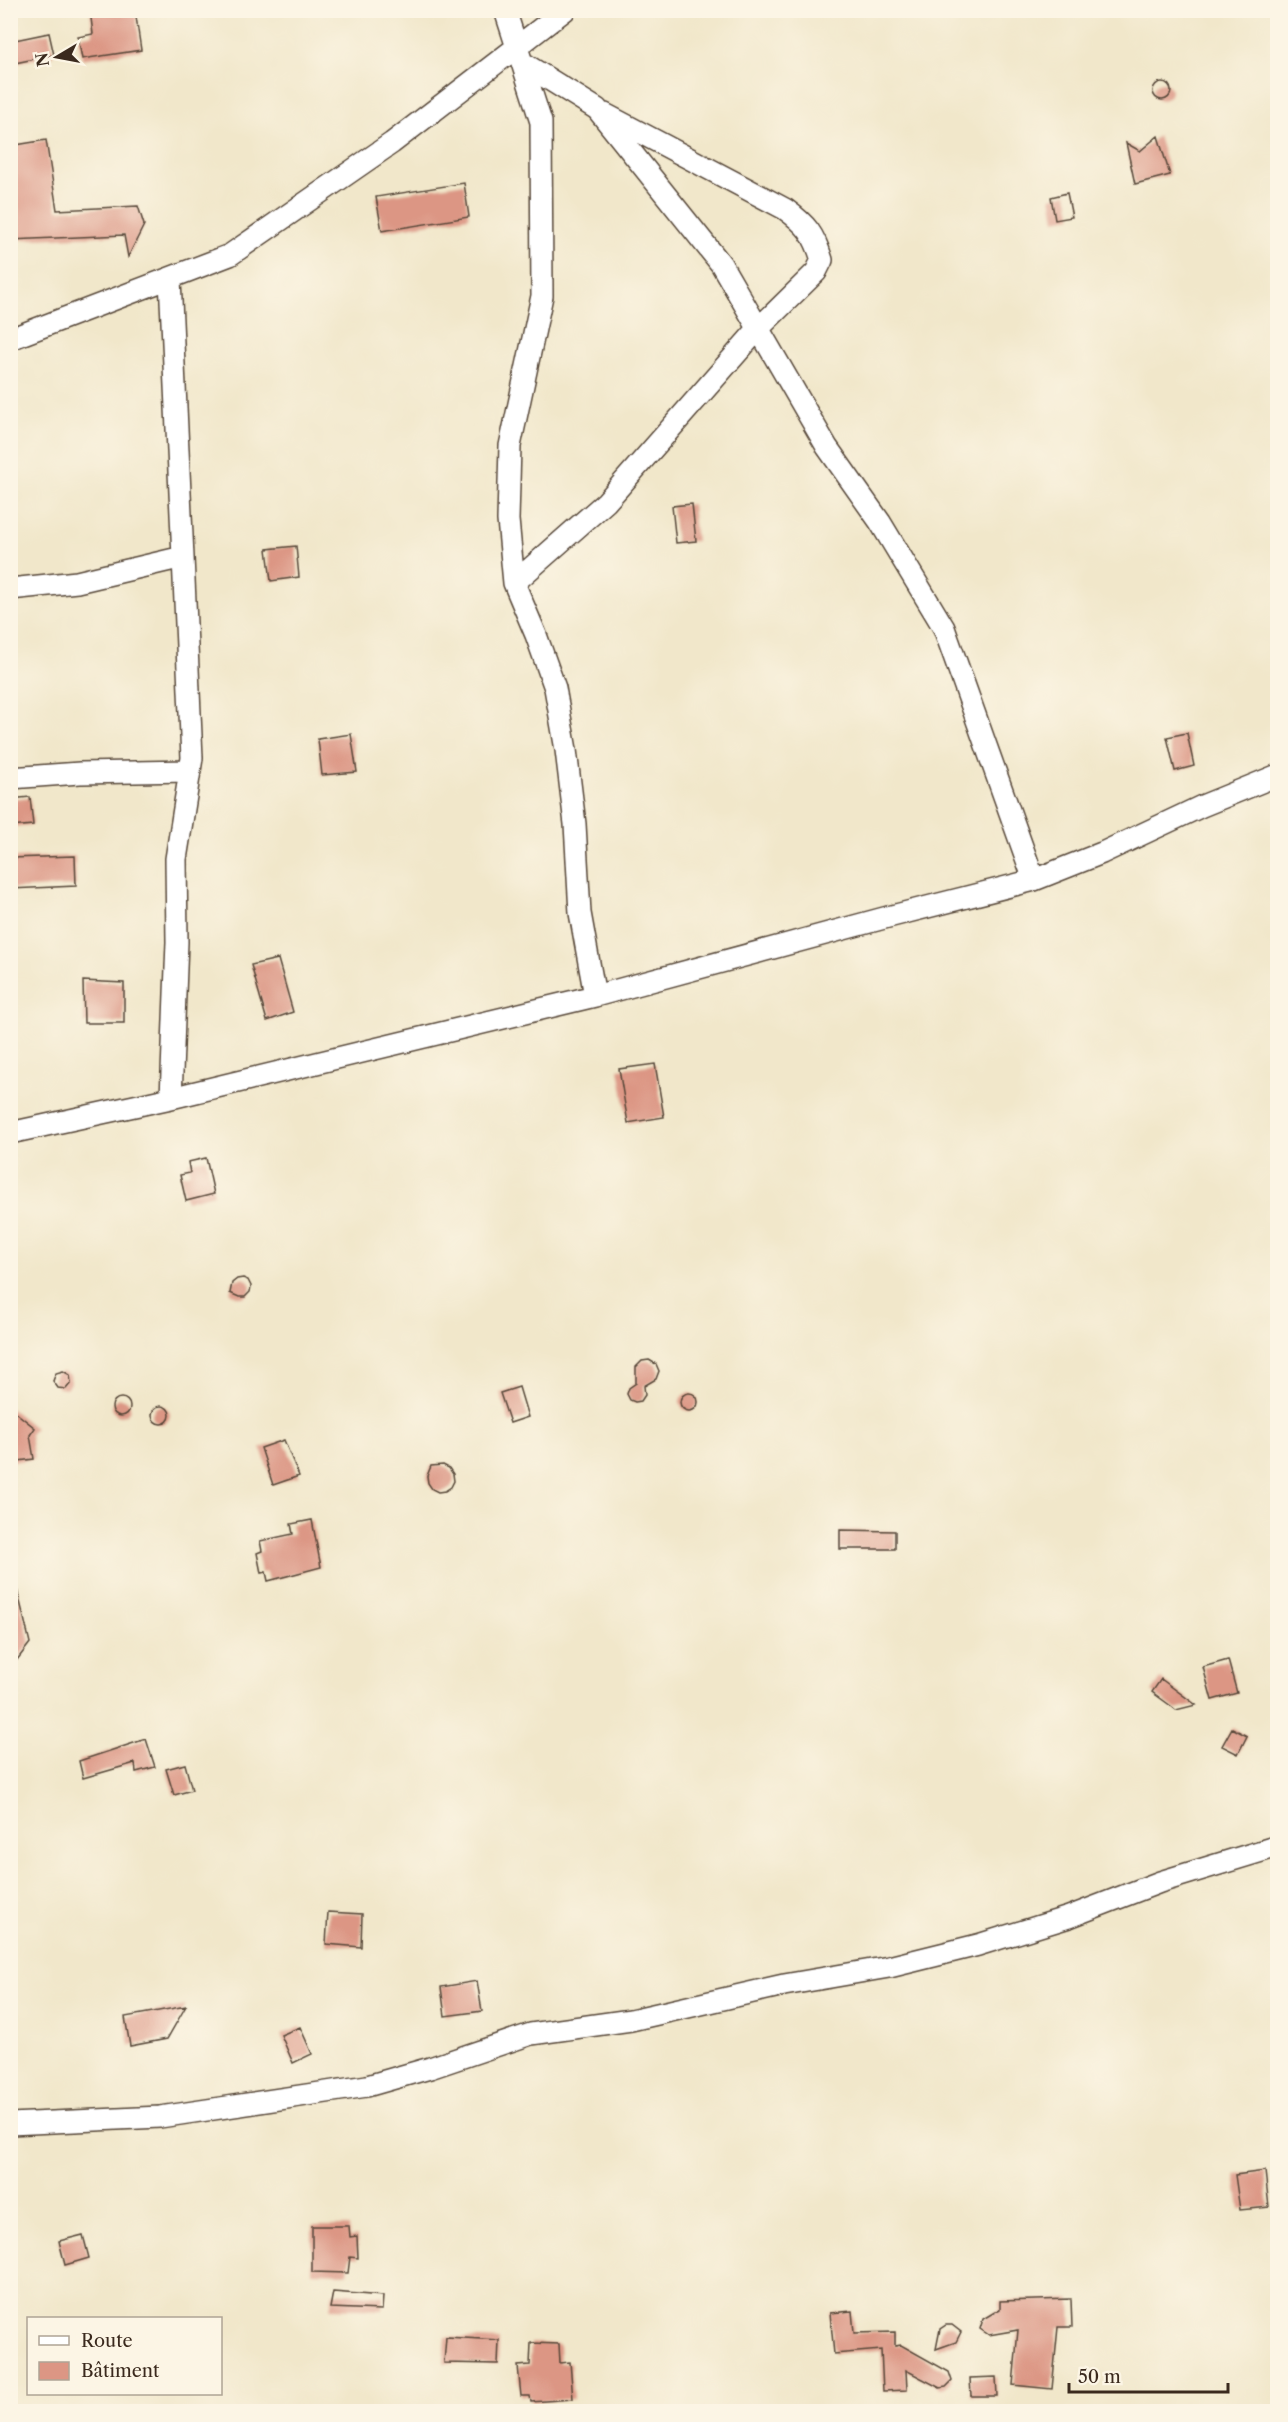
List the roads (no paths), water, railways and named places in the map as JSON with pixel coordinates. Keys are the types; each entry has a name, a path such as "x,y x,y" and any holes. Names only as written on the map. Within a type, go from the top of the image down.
{"street":[{"path":"505,10 541,123 542,296 510,446 508,520 514,584 555,688 566,750 575,825 580,913 595,996"},
{"path":"10,339 230,255 520,54 565,10"},
{"path":"514,584 606,502 758,329 816,272 822,260 816,239 803,223 785,209 597,109 520,54"},
{"path":"597,109 722,264 827,447 880,522 944,628 1034,880"},
{"path":"170,279 192,758 176,859 177,942 171,1098"},
{"path":"10,589 77,582 183,557"},
{"path":"10,778 80,773 189,771"},
{"path":"10,1133 171,1098 595,996 1034,880 1102,853 1202,806 1278,775"},
{"path":"10,2124 160,2118 367,2086 430,2068 531,2034 631,2020 784,1985 889,1967 978,1945 1069,1917 1160,1882 1278,1846"}]}
